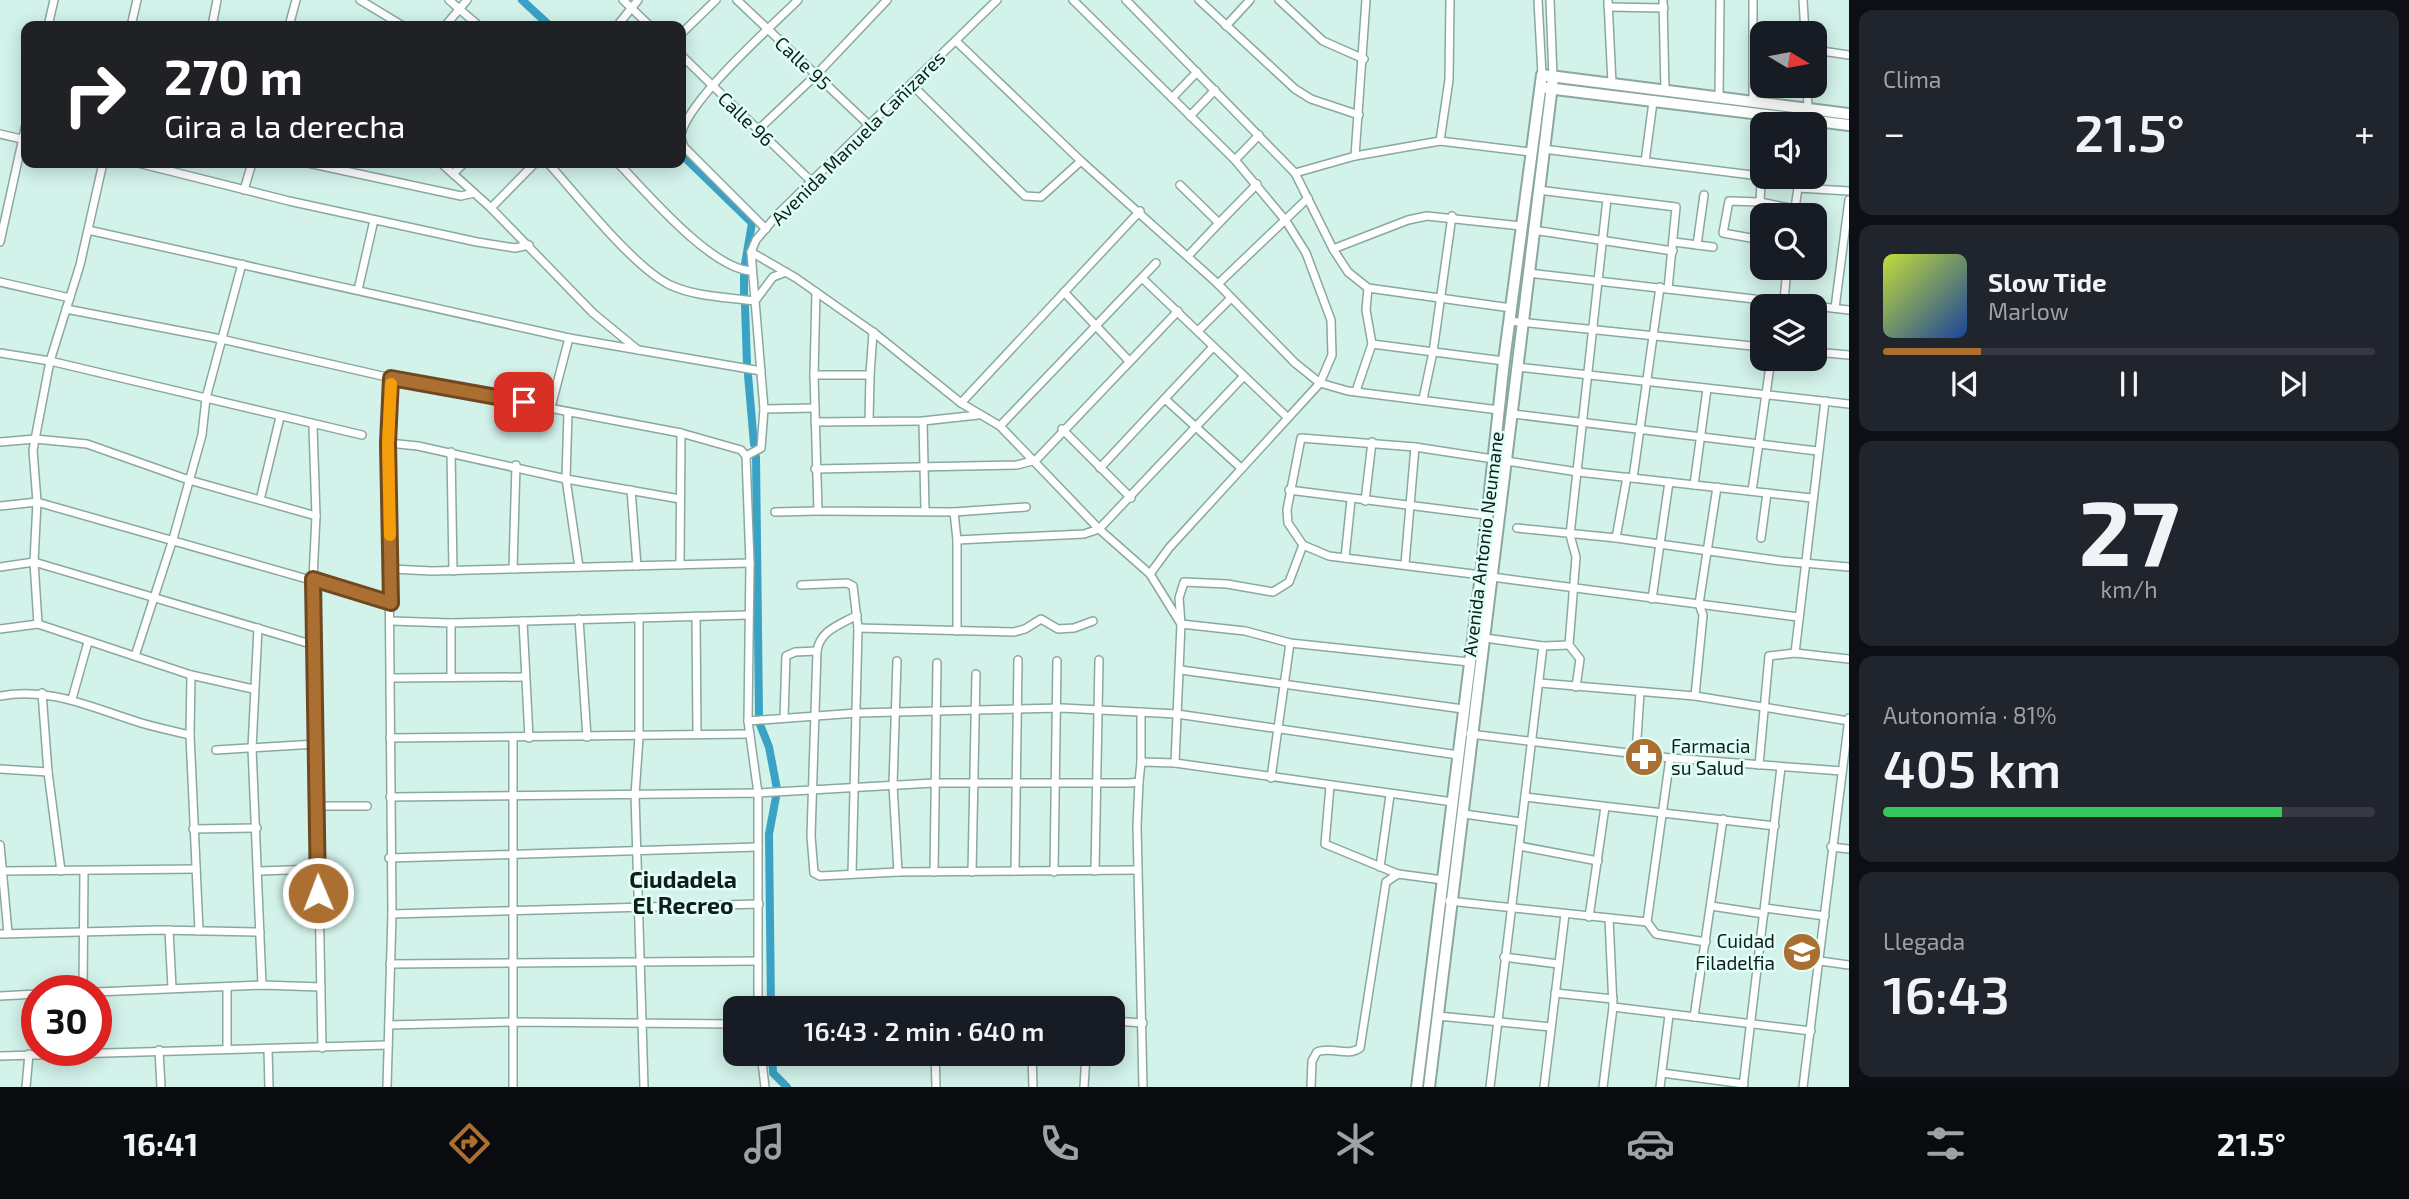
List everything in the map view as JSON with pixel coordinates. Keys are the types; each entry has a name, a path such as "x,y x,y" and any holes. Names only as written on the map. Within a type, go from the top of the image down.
{"street":[{"path":"49,21 54,0"},
{"path":"132,21 137,0"},
{"path":"213,21 217,0"},
{"path":"290,21 296,0"},
{"path":"360,0 389,21"},
{"path":"449,0 473,21"},
{"path":"449,21 467,0"},
{"path":"623,0 645,21"},
{"path":"621,21 638,0"},
{"path":"686,29 716,0"},
{"name":"Calle 95","path":"737,0 869,125"},
{"path":"686,121 713,87 798,0"},
{"path":"758,130 816,75 887,0"},
{"name":"Avenida Manuela Cañizares","path":"751,252 766,229 997,0"},
{"path":"1073,0 1236,160 1286,220 1306,253 1331,320 1332,355 1320,383 1241,468 1150,573"},
{"path":"1126,0 1295,173 1333,249 1348,272 1368,288 1511,308"},
{"path":"1199,0 1295,89 1311,99 1359,115"},
{"path":"1226,26 1250,0"},
{"path":"1279,0 1323,41 1364,59"},
{"path":"1355,156 1364,59 1366,0"},
{"path":"1440,141 1449,80 1450,0"},
{"name":"Avenida Antonio Neumane","path":"1429,1087 1485,638 1486,514 1530,152 1547,82 1538,0"},
{"name":"Avenida Antonio Neumane","path":"1417,1087 1469,662 1513,414 1521,322 1543,149 1550,0"},
{"path":"1719,98 1720,0"},
{"path":"1753,0 1753,102"},
{"path":"1803,0 1804,21"},
{"path":"1612,84 1608,4 1663,4 1665,91"},
{"path":"956,41 1081,161 1219,284 1296,363 1320,383 1356,391 1499,410"},
{"path":"1827,52 1849,55"},
{"name":"Calle 96","path":"686,60 812,182"},
{"path":"1172,98 1197,72"},
{"path":"1547,82 1612,84 1849,114"},
{"path":"1547,82 1750,117"},
{"path":"911,85 1025,195 1041,198 1081,161"},
{"path":"1191,116 1215,90"},
{"path":"1808,98 1808,108"},
{"path":"1645,162 1653,102"},
{"path":"1770,112 1772,104"},
{"path":"1827,124 1849,125"},
{"path":"0,134 21,138"},
{"path":"1236,160 1259,135"},
{"path":"1295,173 1355,156 1440,141 1530,152"},
{"path":"0,242 3,212 21,149"},
{"path":"686,149 766,229"},
{"path":"1543,149 1750,175"},
{"path":"38,624 34,562 37,502 35,439 50,361 70,298 102,168"},
{"path":"161,168 244,190 477,242 515,248 529,245"},
{"path":"180,172 181,168"},
{"path":"244,190 251,168"},
{"path":"331,168 461,196 474,193"},
{"path":"446,168 529,245 593,313 639,351"},
{"path":"453,174 459,168"},
{"path":"491,208 530,168"},
{"path":"553,168 646,270 671,285 716,297 755,302"},
{"path":"623,168 708,250 732,269 751,271"},
{"path":"1188,256 1256,184"},
{"path":"1180,186 1219,223"},
{"path":"1796,203 1798,188 1849,191"},
{"path":"1760,189 1760,202"},
{"path":"1538,190 1676,207 1673,246 1646,383 1642,431 1616,538"},
{"path":"1697,245 1704,195"},
{"path":"1219,284 1308,198"},
{"path":"1576,687 1580,659 1569,645 1576,557 1570,535 1607,199"},
{"path":"1835,308 1849,200"},
{"path":"1750,238 1723,233 1729,201 1763,203"},
{"path":"961,403 1140,211"},
{"path":"1423,398 1433,352 1452,216"},
{"path":"1333,249 1408,220 1452,216 1521,226"},
{"path":"358,290 374,220"},
{"path":"88,230 569,338 761,371"},
{"path":"1533,230 1603,241 1713,247"},
{"path":"749,455 762,444 764,409 751,252 816,292 873,332 961,403 1000,426 1099,529 1150,573 1181,624"},
{"path":"1000,426 1156,263"},
{"path":"135,656 173,540 202,435 206,398 242,264"},
{"path":"755,302 769,281 780,272 786,272"},
{"path":"1528,273 1750,299"},
{"path":"1142,278 1287,417"},
{"path":"0,282 70,298"},
{"path":"1356,391 1372,344 1366,310 1368,288"},
{"path":"816,292 814,375 818,511"},
{"path":"1063,292 1129,361"},
{"path":"1198,331 1231,298"},
{"path":"1827,307 1849,310"},
{"path":"66,309 221,339 391,378 681,433 736,447 749,455"},
{"path":"815,469 1017,465 1035,460 1178,310"},
{"path":"1509,321 1750,346"},
{"path":"869,421 873,332"},
{"path":"551,407 569,338"},
{"path":"1372,344 1504,361"},
{"path":"1100,468 1213,347"},
{"path":"0,353 50,361 313,426 362,435"},
{"path":"1827,353 1849,355"},
{"path":"1517,368 1849,404"},
{"path":"1752,491 1769,371"},
{"path":"814,375 870,375"},
{"path":"957,540 1084,534 1099,529 1131,499 1243,377"},
{"path":"387,1087 391,914 391,569 388,443 391,378"},
{"path":"1695,485 1707,389"},
{"path":"1165,399 1241,468"},
{"path":"1795,653 1825,401"},
{"path":"764,409 815,408"},
{"path":"568,412 566,479 579,567"},
{"path":"815,422 923,421 978,414"},
{"path":"1513,414 1817,451"},
{"path":"260,500 280,417"},
{"path":"923,421 925,510"},
{"path":"313,426 316,516 313,579 322,1048"},
{"path":"1062,429 1131,499"},
{"path":"680,565 681,433"},
{"path":"1798,617 1329,556 1303,545 1288,523 1289,490 1301,438 1415,447 1578,472 1812,498"},
{"path":"0,442 35,439 87,444 189,480 316,516"},
{"path":"1365,501 1372,442"},
{"path":"388,443 452,452 566,479 680,499"},
{"path":"1405,564 1415,447"},
{"path":"452,452 453,571"},
{"path":"749,455 748,721 758,793 758,996"},
{"path":"513,569 516,465"},
{"path":"1652,599 1670,482"},
{"path":"1695,696 1703,615 1699,604 1717,487"},
{"path":"631,490 637,566"},
{"path":"1289,490 1351,500 1486,514"},
{"path":"1761,538 1767,493"},
{"path":"1345,558 1351,500"},
{"path":"0,506 37,502 391,603"},
{"path":"775,512 954,512 1026,507"},
{"path":"954,512 957,540 957,631"},
{"path":"1517,528 1849,567"},
{"path":"1175,763 1181,670 1179,598 1184,582 1227,584 1273,592 1289,582 1303,545"},
{"path":"0,567 34,562 314,645"},
{"path":"391,569 453,571 750,563"},
{"path":"802,585 847,583 853,586 858,628 852,874"},
{"path":"391,621 451,623 748,615"},
{"path":"857,615 819,639 814,716 813,870 820,876 898,872 1138,870"},
{"path":"696,616 697,734"},
{"path":"639,618 639,737 635,795 644,1087"},
{"path":"579,619 587,737"},
{"path":"858,628 1014,632 1026,629 1041,619 1058,629 1074,628 1093,621"},
{"path":"523,621 529,737"},
{"path":"451,623 451,677"},
{"path":"0,628 38,624 191,675 253,690"},
{"path":"1181,624 1245,631 1290,643 1469,662"},
{"path":"258,628 252,748 262,985"},
{"path":"1485,638 1543,646 1569,645"},
{"path":"72,699 88,642"},
{"path":"1271,778 1290,643"},
{"path":"1490,1087 1543,646"},
{"path":"784,718 786,656 795,652 817,651"},
{"path":"1759,765 1769,656 1795,653 1849,659"},
{"path":"1015,871 1018,660"},
{"path":"1096,871 1095,784 1099,660"},
{"path":"897,661 893,785 898,872"},
{"path":"1054,872 1057,661"},
{"path":"934,872 934,712 937,663"},
{"path":"1181,670 1463,709"},
{"path":"972,872 976,784 976,674"},
{"path":"191,675 190,735 199,931"},
{"path":"391,678 525,677"},
{"path":"1540,683 1695,696 1849,719 1831,847 1821,961 1803,1087"},
{"path":"1636,754 1640,692"},
{"path":"42,693 48,772 61,871"},
{"path":"0,696 42,693 72,699 135,722 190,735"},
{"path":"748,721 857,713 1056,708 1141,712 1177,714 1458,755"},
{"path":"1141,712 1138,870 1143,1087"},
{"path":"1461,732 1670,758 1842,771"},
{"path":"390,738 750,734"},
{"path":"513,737 513,1087"},
{"path":"216,750 316,744"},
{"path":"1670,758 1647,922 1656,934 1706,942"},
{"path":"1141,762 1175,763 1453,802"},
{"path":"1662,1073 1743,1085 1781,767"},
{"path":"0,769 48,772"},
{"path":"390,797 758,793 934,783 1139,782"},
{"path":"1330,786 1325,845 1398,874 1443,880"},
{"path":"1380,867 1390,795"},
{"path":"1525,797 1775,825"},
{"path":"317,806 367,806"},
{"path":"1589,917 1605,807"},
{"path":"1464,814 1521,822"},
{"path":"1694,1017 1723,819"},
{"path":"193,829 257,828"},
{"path":"0,845 4,871 4,934 169,930 260,932"},
{"path":"1519,846 1598,861"},
{"path":"389,858 758,847"},
{"path":"1831,847 1849,849"},
{"path":"4,871 197,869"},
{"path":"259,871 318,869"},
{"path":"82,975 83,871"},
{"path":"1311,1087 1313,1058 1317,1052 1323,1049 1354,1052 1360,1048 1384,885 1398,874"},
{"path":"1440,901 1647,922"},
{"path":"391,914 760,904"},
{"path":"1711,906 1825,916"},
{"path":"1544,1087 1565,914"},
{"path":"1603,1087 1613,1003 1609,918"},
{"path":"169,930 173,988"},
{"path":"1504,957 1558,964"},
{"path":"390,964 758,961"},
{"path":"1821,961 1849,965"},
{"path":"112,991 262,985 321,987"},
{"path":"227,987 227,1049"},
{"path":"1555,993 1669,1015 1811,1031"},
{"path":"0,996 21,995"},
{"path":"1660,1087 1669,1015"},
{"path":"1438,1016 1550,1027"},
{"path":"389,1025 514,1022 723,1024"},
{"path":"1125,1022 1143,1023"},
{"path":"112,1051 388,1045"},
{"path":"268,1049 269,1087"},
{"path":"159,1050 160,1087"},
{"path":"0,1056 21,1055"},
{"path":"26,1087 28,1066"},
{"path":"762,1066 765,1087"},
{"path":"935,1066 936,1087"},
{"path":"1032,1066 1033,1087"},
{"path":"1084,1087 1085,1066"}],"waterway":[{"path":"522,0 545,21"},
{"path":"686,159 752,223 745,264"},
{"path":"744,276 744,295"},
{"path":"745,305 747,365"},
{"path":"748,375 754,444"},
{"path":"756,457 759,715"},
{"path":"759,722 769,747 777,789"},
{"path":"771,996 769,834 776,797"},
{"path":"773,1066 773,1073 787,1087"}],"slow traffic":[{"path":"390,535 388,443 391,384"}],"place":[{"name":"Farmacia su Salud","path":"1644,757"},
{"name":"Cuidad Filadelfia","path":"1802,952"}],"district":[{"name":"Ciudadela El Recreo","path":"683,893"}],"route":[{"path":"318,893 313,579 391,603 388,443 391,378 524,402"}]}
